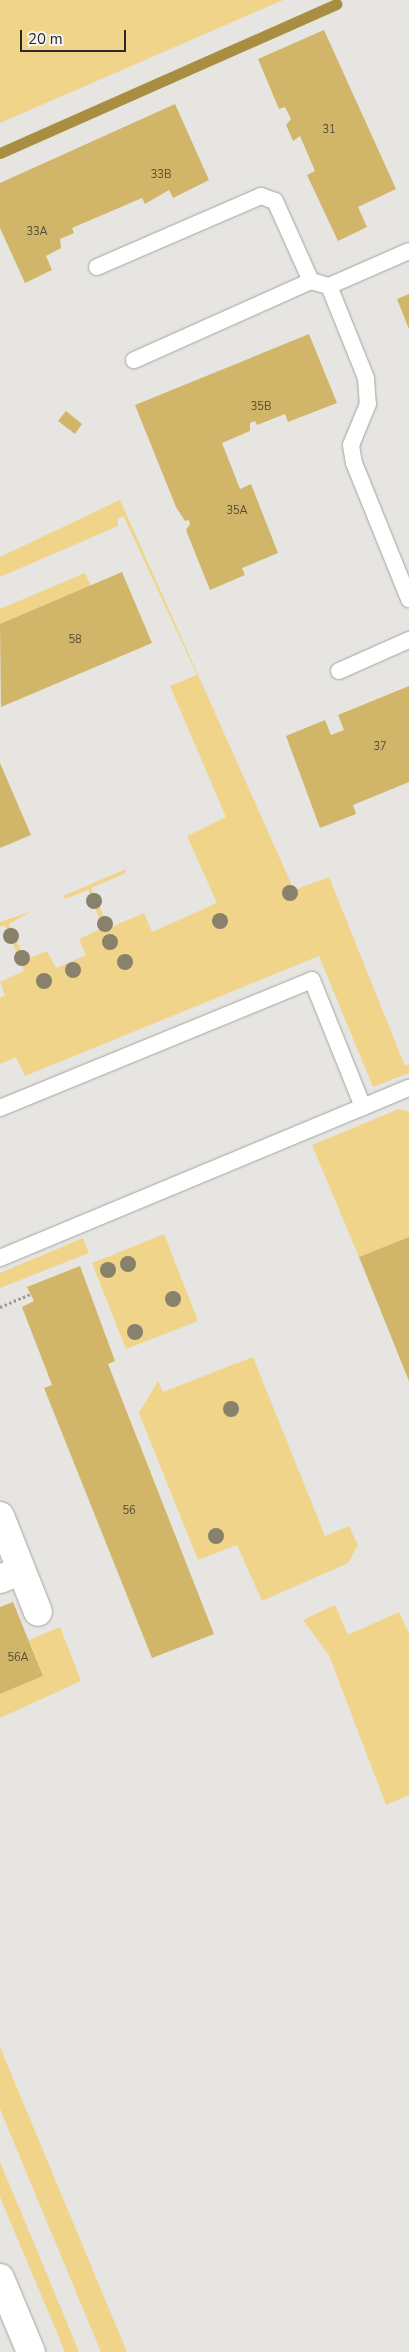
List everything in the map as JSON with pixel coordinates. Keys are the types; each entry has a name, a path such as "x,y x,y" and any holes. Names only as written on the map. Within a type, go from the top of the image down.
{"street":[{"path":"0,1516 11,1575 38,1612"},
{"path":"0,2278 31,2352"}],"lane":[{"path":"97,267 261,196 275,201 311,280"},
{"path":"134,360 311,280 329,286 409,251"},
{"path":"329,286 368,390 368,404 351,445 354,463 409,599"},
{"path":"339,672 409,640"},
{"path":"0,1108 312,980 363,1107"},
{"path":"0,1258 409,1088"}],"path":[{"path":"0,1307 31,1294"}],"shaded area":[{"path":"0,0 283,0 0,123"},
{"path":"120,500 294,890 329,877 405,1066 409,1064 409,1073 373,1087 319,956 25,1076 16,1057 0,1064 0,998 5,995 0,982 24,971 5,925 0,927 0,922 32,911 9,924 25,960 47,951 56,968 86,955 79,939 103,928 88,890 65,899 63,896 126,869 126,873 91,888 109,928 144,913 152,932 217,903 187,836 226,817 170,686 197,675 124,517 118,518 118,526 0,577 0,557"},
{"path":"85,573 91,586 0,624 0,609"},
{"path":"399,1109 409,1112 409,1237 359,1257 312,1145"},
{"path":"164,1234 198,1321 126,1349 92,1263"},
{"path":"83,1238 89,1253 0,1288 0,1273"},
{"path":"253,1357 325,1536 349,1526 358,1545 348,1563 262,1601 237,1545 198,1560 139,1413 158,1381 163,1392"},
{"path":"335,1605 348,1635 399,1612 409,1634 409,1795 386,1805 329,1655 303,1620"},
{"path":"60,1627 81,1681 0,1718 0,1694 43,1676 29,1640"},
{"path":"0,2047 127,2352 101,2352 0,2109"},
{"path":"0,2162 79,2352 65,2352 0,2197"}],"building":[{"path":"324,30 396,189 358,207 367,227 338,241 307,175 315,171 300,136 293,141 286,125 291,119 285,107 279,109 258,59"},
{"path":"175,104 209,180 173,198 169,190 145,204 142,198 72,228 74,233 60,239 61,248 46,256 52,270 25,283 0,228 0,183"},
{"path":"409,294 409,329 397,299"},
{"path":"309,334 337,403 288,422 285,414 257,425 255,421 250,423 250,431 222,443 240,489 251,484 278,553 242,568 245,575 210,590 186,530 190,524 189,520 185,521 176,507 135,405"},
{"path":"66,411 82,424 75,434 58,421"},
{"path":"122,572 152,643 1,707 0,624"},
{"path":"409,686 409,782 353,805 356,814 320,828 286,736 325,720 331,735 344,730 338,715"},
{"path":"0,763 31,835 0,848"},
{"path":"409,1237 409,1381 359,1257"},
{"path":"80,1266 115,1361 108,1364 214,1634 152,1658 44,1388 52,1385 22,1307 34,1301 27,1287"},
{"path":"13,1602 43,1676 0,1694 0,1607"}],"waterway":[{"path":"0,153 336,4"}]}
